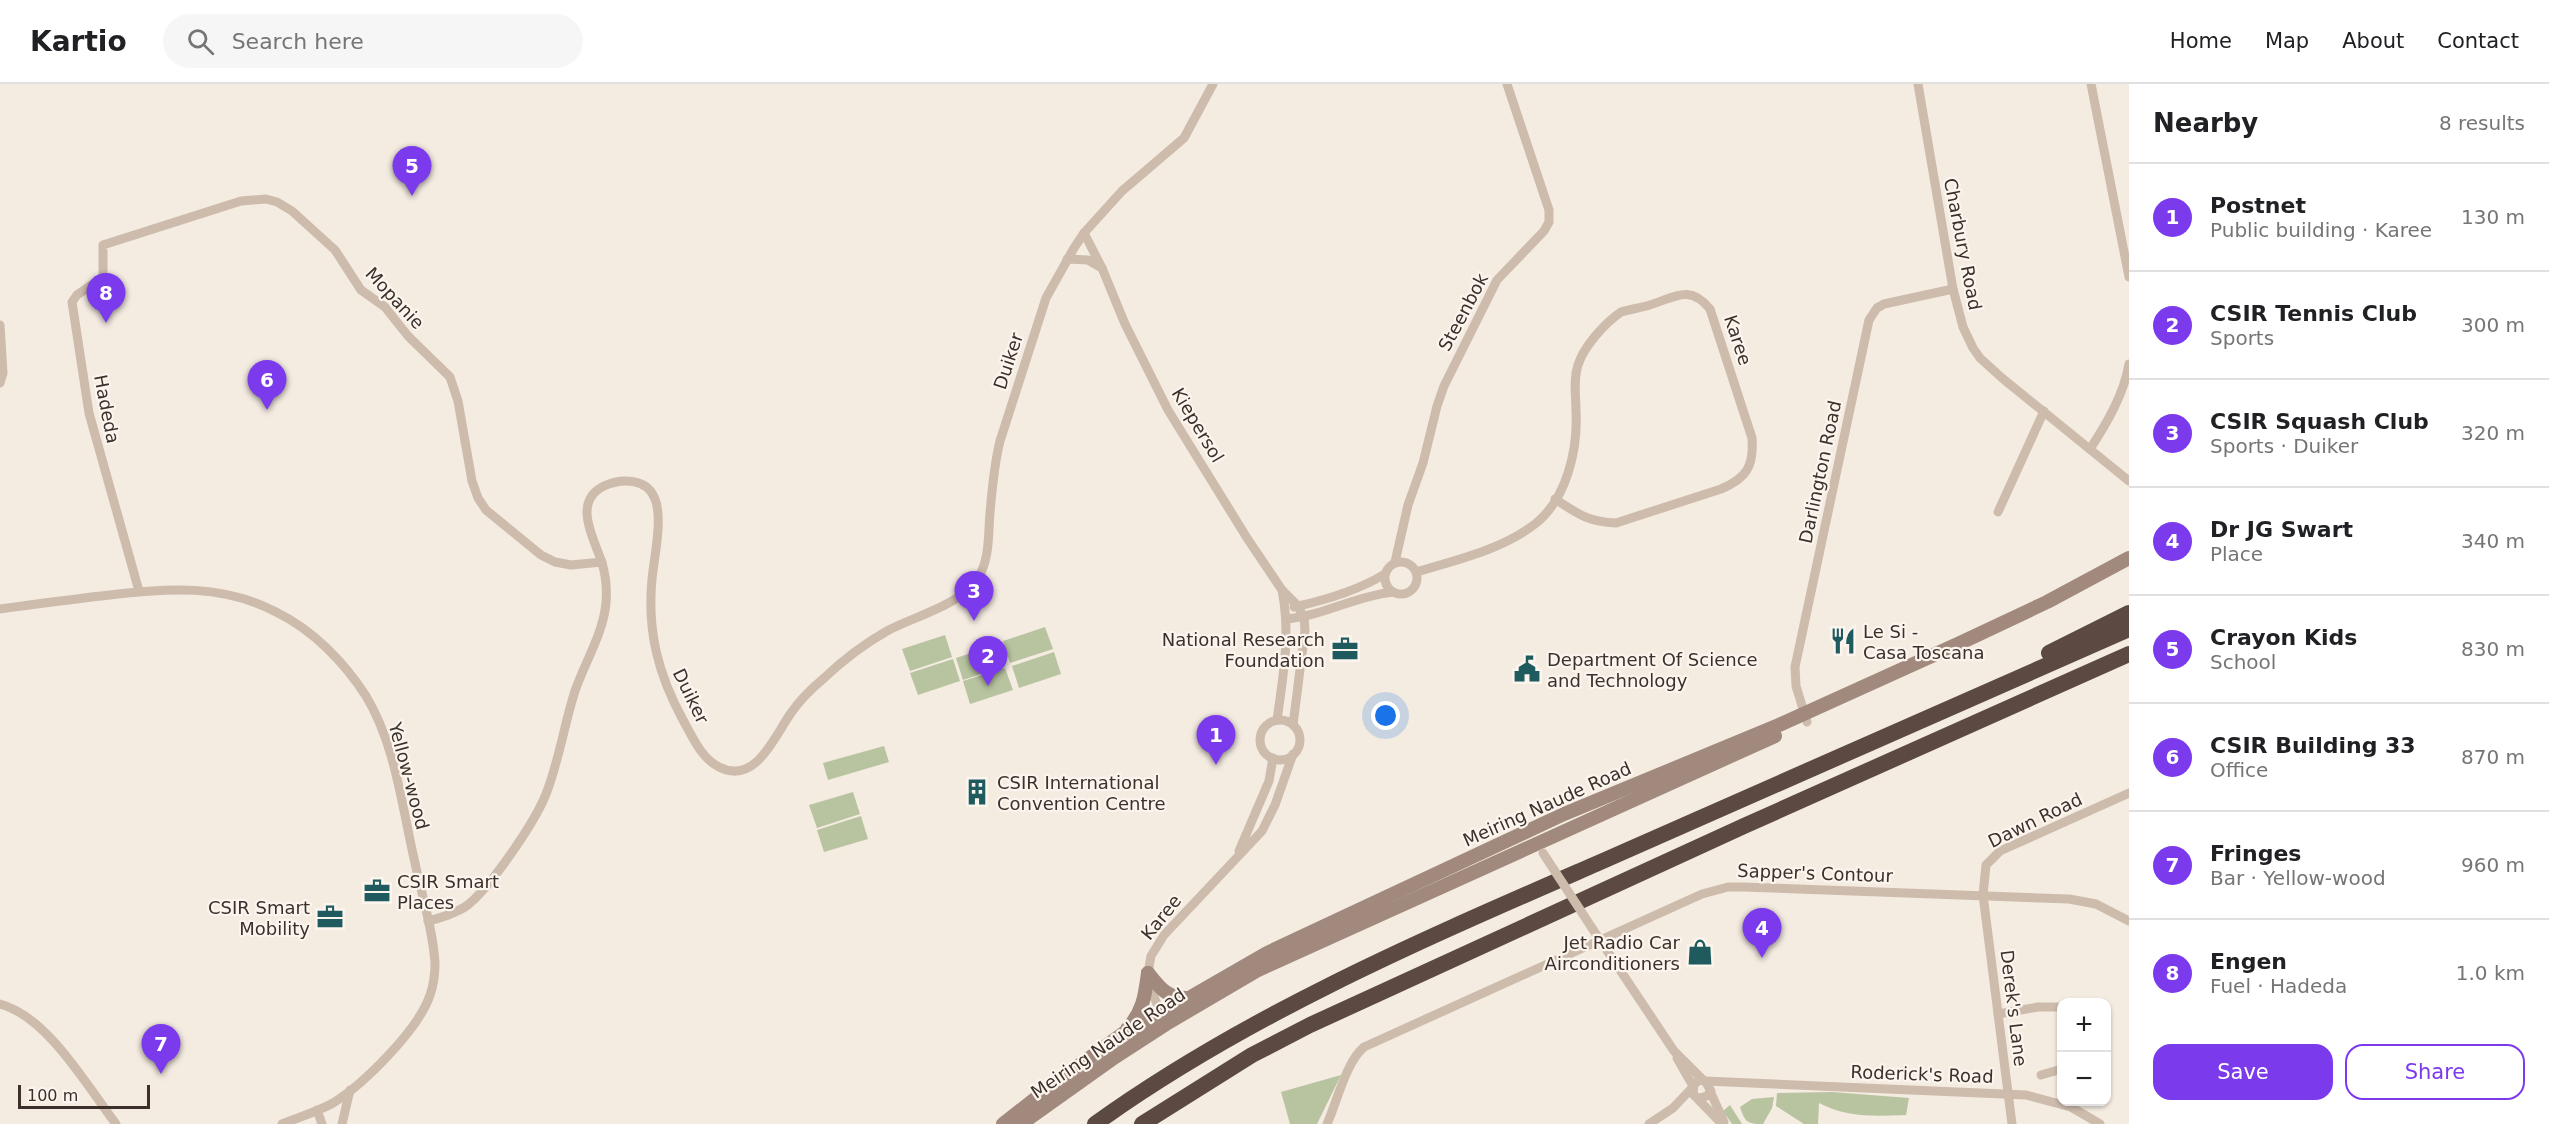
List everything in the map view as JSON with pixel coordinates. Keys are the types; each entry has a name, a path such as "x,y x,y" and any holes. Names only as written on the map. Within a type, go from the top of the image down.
{"highway":[{"path":"1871,742 2129,613"},
{"path":"1095,1124 1162,1078 1220,1044 1395,954 2129,629"},
{"path":"1142,1124 1252,1056 1310,1025 1744,826 2129,654"}],"street":[{"path":"1084,233 1122,191 1184,138 1213,84"},
{"name":"Steenbok","path":"1401,537 1437,406 1468,335 1497,280 1544,231 1549,222 1549,210 1507,84"},
{"name":"Charbury Road","path":"1918,84 1953,289 1963,327 1980,358 2129,481"},
{"path":"2091,84 2129,277"},
{"name":"Mopanie","path":"103,245 246,200 271,200 287,208 332,247 361,290 384,308 408,336 450,377 458,401 472,481 478,498 486,510 541,555 555,562 571,566 602,562"},
{"name":"Duiker","path":"428,921 456,912 477,896 520,839 545,796 572,702 603,621 607,589 602,562 587,518 590,500 597,490 615,482 626,481 642,484 653,494 658,508 651,610 654,643 664,681 703,753 717,766 728,770 738,770 753,765 771,746 794,708 834,669 886,632 964,593 977,581 985,562 995,465 1000,441 1046,298 1084,233"},
{"name":"Kiepersol","path":"1084,233 1102,268 1125,324 1168,410 1282,590"},
{"name":"Hadeda","path":"103,245 103,277 75,297 72,309 89,413 139,591"},
{"path":"1067,259 1088,260 1102,268"},
{"name":"Darlington Road","path":"1805,718 1796,686 1795,667 1869,320 1877,308 1884,304 1953,289"},
{"name":"Karee","path":"1416,572 1494,548 1516,537 1547,513 1565,479 1573,456 1575,386 1578,364 1592,342 1621,312 1686,294 1703,300 1710,309 1752,438 1753,455 1749,469 1734,484 1616,523 1583,518 1555,499"},
{"path":"0,324 3,370 0,383"},
{"path":"2090,449 2114,406 2126,378 2129,364"},
{"path":"1998,512 2044,411"},
{"path":"1395,562 1401,537"},
{"path":"1286,614 1304,618 1372,594 1393,592 1401,594 1413,589 1417,580 1416,572 1407,563 1401,537"},
{"name":"Meiring Naude Road","path":"1003,1124 1124,1032 1130,1032 1163,1018 1258,970 1540,848 2032,610 2129,558"},
{"path":"1393,592 1386,584 1385,574 1388,567 1395,562 1407,563"},
{"name":"Meiring Naude Road","path":"1021,1124 1187,998 1267,953 1530,830 1805,718 2027,622 2129,566"},
{"path":"1286,614 1298,606 1367,585 1385,574"},
{"name":"Yellow-wood","path":"0,609 172,588 228,594 256,603 292,621 320,642 339,661 366,696 387,744 428,921 435,973 424,1009 411,1030 350,1090 332,1104 282,1124"},
{"path":"1282,590 1298,606 1304,618 1304,641 1293,725 1299,737 1298,748 1284,759 1273,758 1265,753 1260,737 1266,726 1277,720 1293,725"},
{"path":"1277,720 1283,679 1286,614 1282,590"},
{"name":"Karee","path":"1148,973 1150,961 1158,943 1237,855 1262,831 1275,805 1293,754"},
{"name":"Karee","path":"1237,855 1262,801 1269,781 1273,758"},
{"name":"Dawn Road","path":"1983,895 1984,871 1994,856 2129,793"},
{"path":"1262,801 1275,805"},
{"path":"1530,830 1674,1051 1698,1098 1723,1124"},
{"name":"Sapper's Contour","path":"1327,1124 1350,1066 1357,1053 1364,1047 1702,894 1728,887 1983,895 2086,902 2129,921"},
{"name":"Derek's Lane","path":"1983,895 2012,1124"},
{"path":"1148,973 1166,993 1178,998 1187,998"},
{"path":"1148,973 1163,1018"},
{"path":"1124,1032 1143,1007 1148,973"},
{"path":"0,1004 22,1012 39,1025 116,1124"},
{"path":"1998,1014 2038,1007 2057,1007"},
{"path":"1674,1051 1704,1080 1723,1124"},
{"path":"2041,1076 2057,1070"},
{"path":"1673,1108 1696,1082 1704,1080"},
{"name":"Roderick's Road","path":"1704,1080 2039,1097 2059,1103 2100,1124"},
{"name":"Roderick's Road","path":"1710,1091 1735,1083"},
{"path":"342,1124 350,1090"},
{"path":"1649,1124 1673,1108 1698,1098 1705,1098 1710,1091"},
{"path":"317,1110 322,1124"}],"green space":[{"path":"1045,627 1053,649 1010,663 1003,641"},
{"path":"945,635 952,657 910,671 902,649"},
{"path":"998,644 1005,666 963,680 956,658"},
{"path":"1054,652 1061,674 1019,688 1012,666"},
{"path":"953,659 960,681 918,695 910,673"},
{"path":"1005,668 1013,690 970,704 963,681"},
{"path":"884,746 889,762 828,780 823,763"},
{"path":"853,792 860,814 817,828 809,805"},
{"path":"861,816 868,839 824,852 817,830"},
{"path":"1341,1075 1317,1124 1290,1124 1281,1092"},
{"path":"1832,1092 1909,1098 1906,1115 1851,1114 1819,1103 1818,1124 1804,1124 1776,1106 1777,1093"},
{"path":"1774,1097 1772,1108 1763,1124 1750,1123 1745,1119 1740,1107 1752,1099"},
{"path":"1730,1105 1742,1124 1732,1124 1723,1111"}],"place":[{"name":"Crayon Kids","path":"412,196"},
{"name":"Engen","path":"106,323"},
{"name":"CSIR Building 33","path":"267,410"},
{"name":"CSIR Squash Club","path":"974,621"},
{"name":"Le Si - Casa Toscana","path":"1843,641"},
{"name":"National Research Foundation","path":"1345,649"},
{"name":"Department Of Science and Technology","path":"1527,669"},
{"name":"CSIR Tennis Club","path":"988,686"},
{"name":"Postnet","path":"1216,765"},
{"name":"CSIR International Convention Centre","path":"977,792"},
{"name":"CSIR Smart Places","path":"377,891"},
{"name":"CSIR Smart Mobility","path":"330,917"},
{"name":"Jet Radio Car Airconditioners","path":"1700,952"},
{"name":"Dr JG Swart","path":"1762,958"},
{"name":"Fringes","path":"161,1074"}]}
